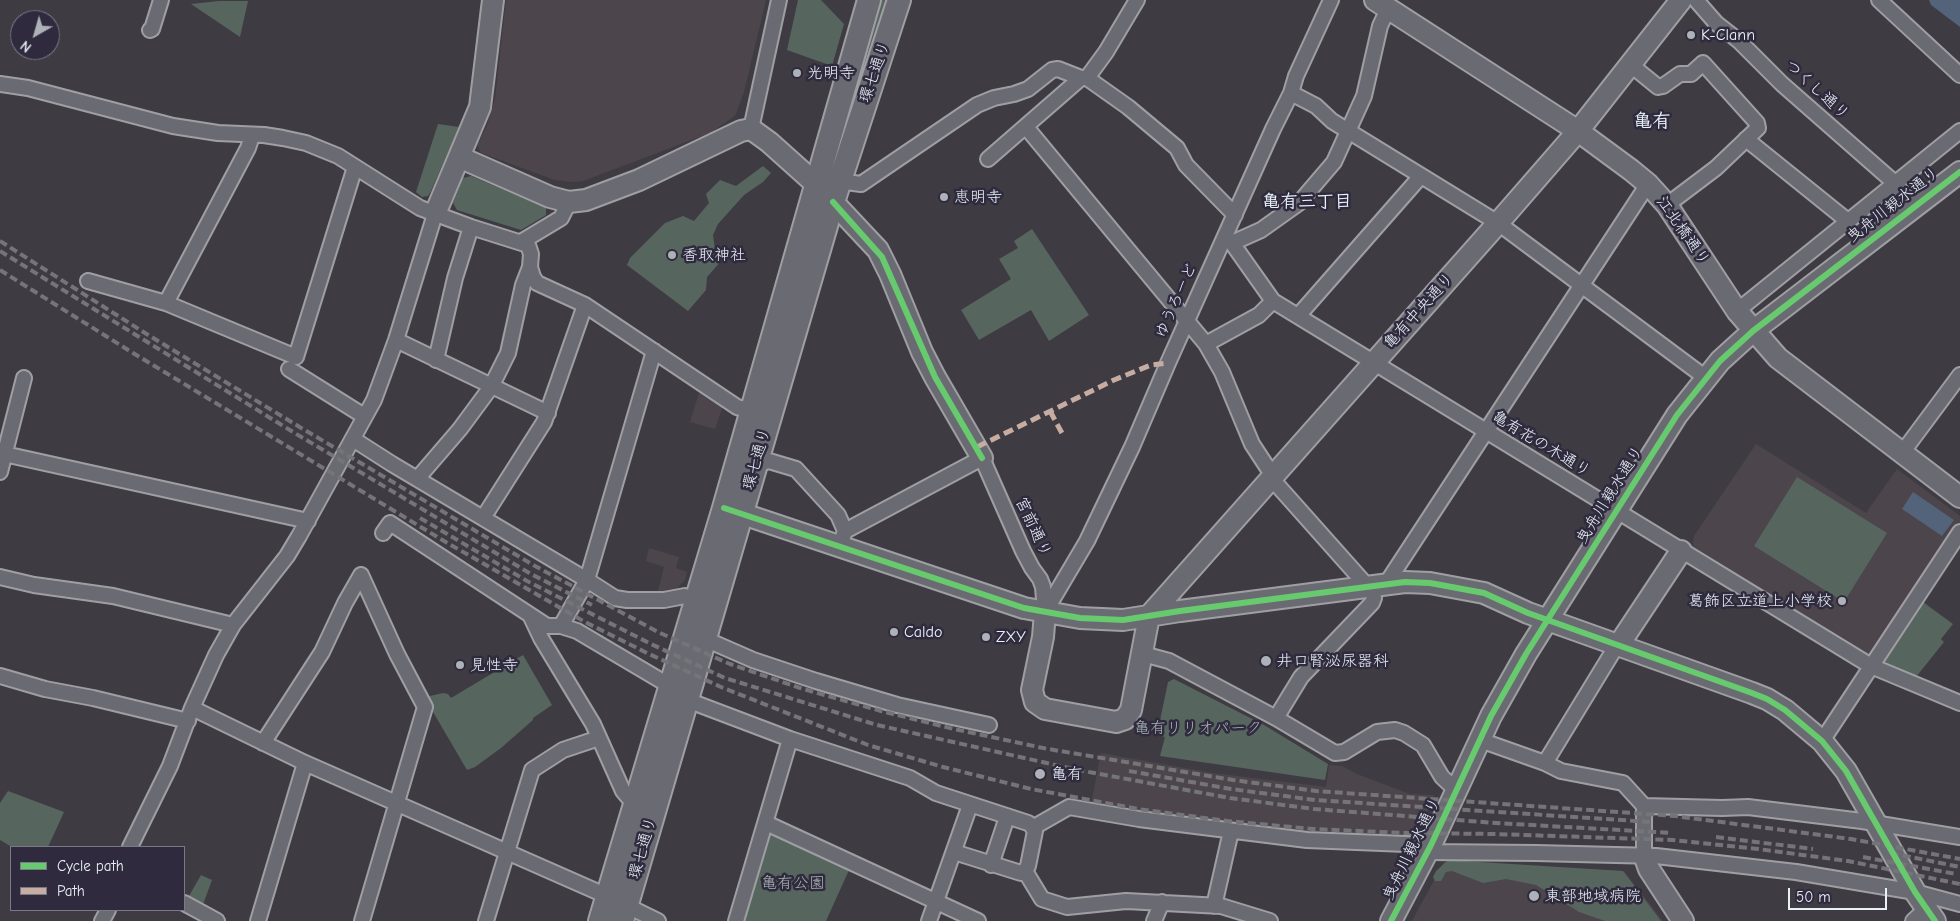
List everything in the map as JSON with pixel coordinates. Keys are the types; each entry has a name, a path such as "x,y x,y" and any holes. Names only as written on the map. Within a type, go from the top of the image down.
{"main road":[{"name":"環七通り","path":"600,921 618,908 687,700 705,639 751,412 870,0"},
{"name":"環七通り","path":"618,908 635,802 696,600 732,510 755,465 836,191 899,0"}],"street":[{"path":"150,30 152,29 161,0"},
{"path":"130,846 170,766 216,655 233,625 287,556 354,439 364,416 374,400 396,340 435,214 480,107 493,0"},
{"path":"751,129 779,0"},
{"path":"988,159 1084,78 1106,52 1137,0"},
{"name":"ゆうろーど","path":"1045,612 1099,518 1132,447 1157,386 1228,240 1235,215 1291,93 1296,76 1330,0"},
{"name":"亀有中央通り","path":"1149,616 1578,131 1681,0"},
{"name":"つくし通り","path":"1696,0 1716,24 1739,41 1782,84 1896,184 1914,207"},
{"path":"1879,0 1960,75"},
{"path":"1228,240 1260,230 1299,203 1334,162 1364,96 1380,26 1382,4"},
{"name":"江北橋通り","path":"1382,4 1578,131 1632,170 1667,205 1737,311 1753,331 1787,366 1960,497"},
{"path":"1631,65 1658,88 1680,74 1691,74 1703,63 1757,122 1758,128 1716,168 1667,205"},
{"path":"459,157 550,197 569,202 586,200 639,180 740,131 751,129 769,142 817,185 836,191 860,184 977,105 994,98 1028,89 1052,70 1058,69 1084,78 1128,107 1176,148 1186,165 1235,215"},
{"path":"0,84 28,88 173,126 218,133 252,136 264,135 306,143 338,156 420,208 528,245 531,254 530,267 532,277 537,283 585,305 737,407 751,412"},
{"path":"1291,93 1316,106 1332,121 1498,223 1706,378"},
{"path":"1026,127 1206,344 1225,380 1252,444 1272,477 1375,586"},
{"path":"1737,311 1960,131"},
{"path":"166,303 248,148 252,136"},
{"path":"1746,139 1849,222"},
{"path":"293,367 355,166"},
{"name":"曳舟川親水通り","path":"1391,921 1514,674 1677,415 1706,378 1753,331 1960,172"},
{"path":"1298,316 1421,176"},
{"path":"1276,718 1301,677 1372,603 1375,586 1486,431 1648,184"},
{"path":"836,191 859,229 882,257 934,377 982,458 842,538"},
{"path":"521,242 561,218 569,202"},
{"path":"436,360 454,278 472,227"},
{"name":"亀有花の木通り","path":"1228,240 1273,301 1871,666 1960,703"},
{"path":"417,479 460,429 491,387 508,353 523,284 530,267"},
{"path":"88,281 166,303 293,367 364,416"},
{"path":"1206,344 1259,315 1273,301"},
{"path":"483,518 544,422 585,305"},
{"path":"396,340 548,413"},
{"path":"561,626 587,580 654,351"},
{"path":"1902,453 1960,375"},
{"path":"0,472 2,453 24,378"},
{"path":"354,439 615,598 664,600 684,596 696,600"},
{"path":"2,453 308,520"},
{"name":"宮前通り","path":"982,458 1023,551 1040,579 1045,612"},
{"path":"755,465 769,461 796,469 838,515 842,538"},
{"path":"732,510 842,538 1024,608 1098,620 1123,620 1375,586 1430,583 1468,590 1498,599 1528,613 1767,699 1785,710 1822,741 1846,771 1915,892 1925,917"},
{"path":"383,533 390,524 547,626 561,626 577,631 670,686 687,700 790,739 910,778 936,793 1028,823 1034,827 1036,834 1025,871 1042,898 1067,907 1126,901 1221,906 1270,921"},
{"path":"1822,741 1960,532"},
{"path":"1545,763 1618,646 1681,551"},
{"path":"264,743 322,652 345,602 361,575 397,654 425,707 362,921"},
{"path":"0,577 34,585 113,596 233,625"},
{"path":"1045,612 1043,636 1032,690 1035,702 1045,709 1116,722 1125,719 1131,710 1149,616"},
{"path":"529,614 593,724 623,791 635,802"},
{"path":"705,639 753,660 816,681 897,705 989,725"},
{"path":"1142,654 1169,661 1276,718 1330,751 1340,754 1377,732 1395,730 1404,733 1423,745 1442,777 1456,790"},
{"path":"0,676 45,689 190,715 264,743 507,853 618,908 658,921"},
{"path":"486,921 532,770 563,750 599,738"},
{"path":"736,921 790,739"},
{"path":"1480,740 1571,774 1603,778 1623,783 1644,806 1644,855 1649,869 1683,921"},
{"path":"258,921 305,763"},
{"path":"930,921 970,805"},
{"path":"1034,827 1069,806 1139,819 1306,840 1429,848 1644,855 1796,872 1915,892 1960,904"},
{"path":"1644,806 1748,807 1960,837"},
{"path":"991,865 1006,817"},
{"path":"766,823 978,921"},
{"path":"1214,906 1231,831"},
{"path":"954,852 1016,873 1025,871"},
{"path":"1154,921 1162,902"},
{"path":"185,904 216,921"}],"shaded area":[{"path":"506,0 766,0 744,92 735,116 710,133 583,181 571,182 555,180 481,153 477,145 487,126 495,99"},
{"path":"700,390 723,405 715,429 690,422"},
{"name":"葛飾区立道上小学校","path":"1756,444 1866,513 1897,469 1960,516 1960,523 1873,653 1864,657 1692,549 1694,536"},
{"path":"649,548 679,557 676,568 687,572 685,580 674,591 666,593 658,591 664,567 646,561"},
{"path":"1101,753 1213,773 1326,787 1329,765 1342,766 1357,774 1410,794 1434,795 1416,838 1309,832 1181,819 1091,804"},
{"name":"東部地域病院","path":"1444,862 1624,871 1663,921 1412,921"}],"green space":[{"path":"798,0 821,0 844,24 832,66 787,50"},
{"path":"877,0 892,0 838,152 834,152"},
{"path":"219,1 248,1 240,37 191,4"},
{"path":"438,124 459,127 431,191 428,196 422,197 416,192"},
{"path":"763,166 771,173 763,182 744,195 718,224 713,235 715,249 723,259 707,277 706,290 688,311 627,265 630,258 665,223 683,216 694,221 709,203 706,194 720,180 736,186"},
{"path":"471,176 546,208 546,215 521,230 457,210 453,203 463,178"},
{"path":"1032,229 1089,315 1049,341 1031,310 979,340 961,310 1011,279 999,259 1018,248 1014,241"},
{"path":"1797,477 1887,533 1844,602 1754,546"},
{"path":"1923,602 1953,624 1941,639 1944,642 1916,677 1883,664 1883,658"},
{"path":"523,655 552,705 533,718 501,748 475,767 467,770 426,700 430,696 443,693 448,694 451,698"},
{"name":"亀有リリオパーク","path":"1174,679 1264,725 1328,764 1325,780 1160,756 1165,737 1157,735 1168,682"},
{"path":"8,791 64,812 48,846 10,846 0,840 0,803"},
{"name":"亀有公園","path":"770,831 849,870 826,921 742,921"},
{"path":"1448,860 1623,871 1661,921 1605,921 1579,912 1536,885 1506,879 1483,883 1452,871 1446,872 1441,881 1435,881 1433,877 1436,871"},
{"path":"201,875 212,880 201,910 185,903"}],"water":[{"path":"1929,0 1960,0 1960,27 1931,5"},
{"path":"1913,492 1954,520 1942,536 1902,509"}],"railway":[{"path":"0,241 145,333 298,426 535,566 658,632 730,664 800,688 954,729 1048,749 1233,780 1316,791 1675,816 1851,839 1960,859"},
{"path":"0,251 293,432 531,574 592,605"},
{"path":"0,270 133,353 444,541 585,622 721,687 868,745 943,767 1031,789 1138,809 1227,821 1313,829 1404,833 1673,840 1848,861 1960,884"},
{"path":"420,518 527,581 651,644 725,678 877,725 1078,770 1230,798 1314,809 1496,823 1672,833"},
{"path":"1129,771 1231,789 1315,800 1651,822"},
{"path":"1716,837 1813,849"},
{"path":"1891,853 1960,867"},
{"path":"1863,857 1956,874"}],"marked path":[{"path":"977,447 1114,380 1151,365 1168,363"},
{"path":"1050,411 1063,435"}],"cycle path":[{"path":"1391,921 1431,845 1491,716 1526,654 1677,415 1720,361 1753,331 1960,172"},
{"path":"833,202 882,257 935,377 982,458"},
{"path":"724,508 1024,608 1080,618 1123,620 1405,582 1430,583 1484,593 1528,613 1752,693 1767,699 1785,710 1822,741 1846,771 1915,892 1935,921"}],"place":[{"name":"K-Clann","path":"1691,35"},
{"name":"光明寺","path":"797,73"},
{"name":"恵明寺","path":"944,197"},
{"name":"香取神社","path":"672,255"},
{"name":"葛飾区立道上小学校","path":"1842,601"},
{"name":"Caldo","path":"894,632"},
{"name":"ZXY","path":"986,637"},
{"name":"井口腎泌尿器科","path":"1266,661"},
{"name":"見性寺","path":"460,665"},
{"name":"亀有","path":"1040,774"},
{"name":"東部地域病院","path":"1534,896"}],"district":[{"name":"亀有","path":"1652,122"},
{"name":"亀有三丁目","path":"1307,202"}]}
